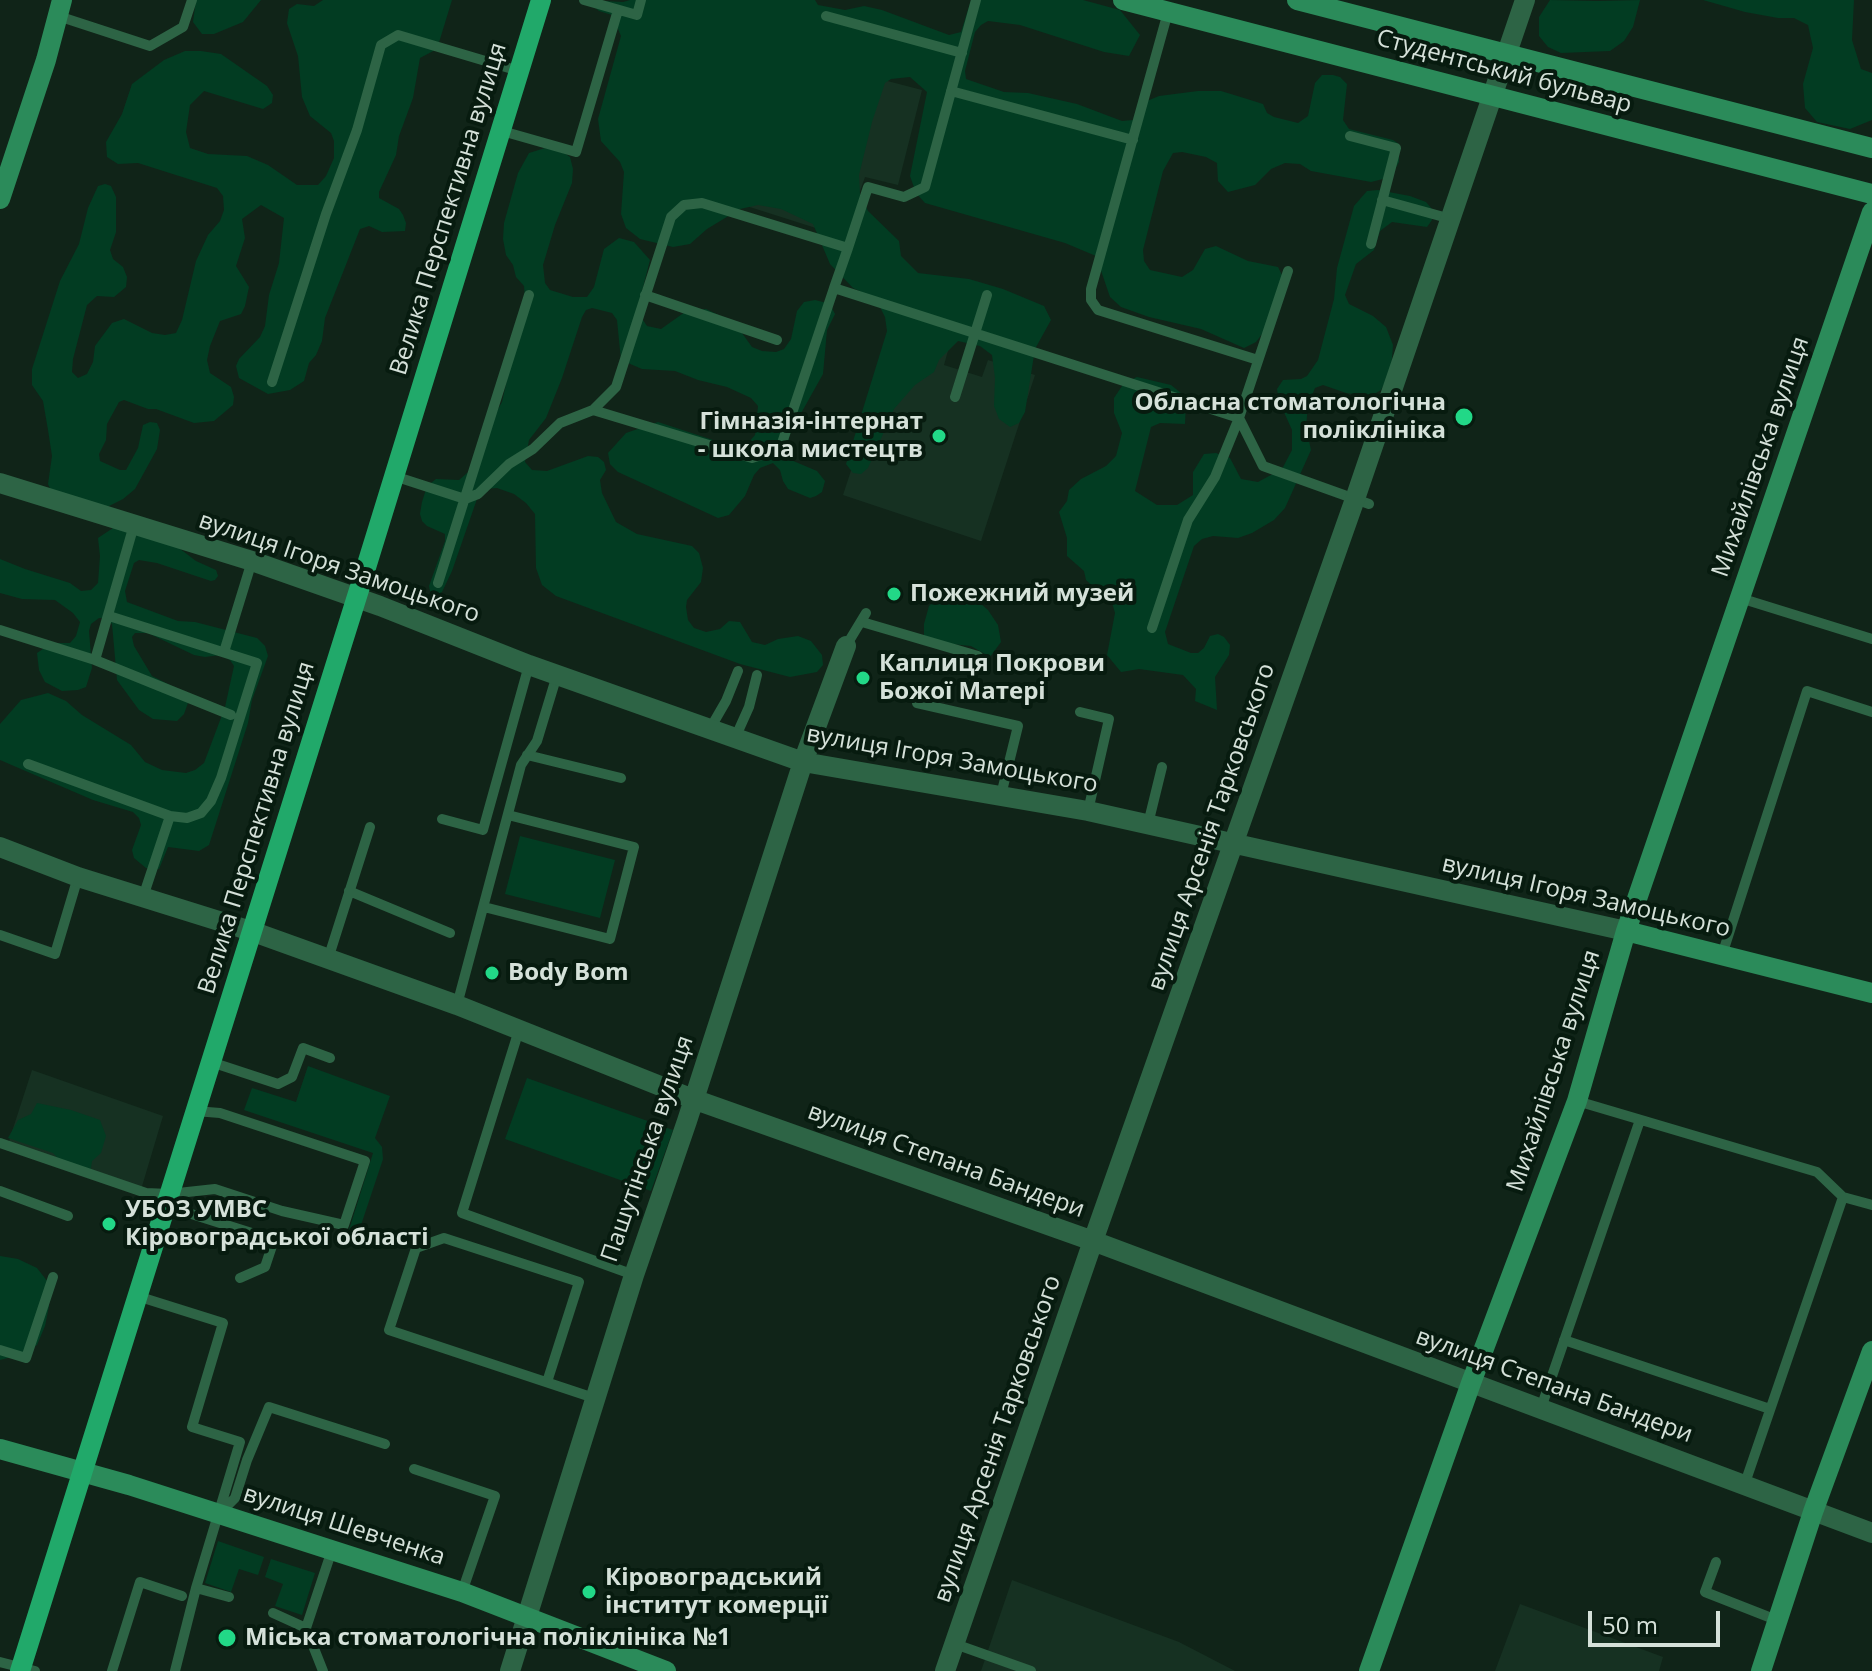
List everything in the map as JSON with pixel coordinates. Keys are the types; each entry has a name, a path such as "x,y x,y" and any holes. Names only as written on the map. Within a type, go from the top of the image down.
{"main road":[{"name":"Велика Перспективна вулиця","path":"25,1670 82,1471 541,0"}],"street":[{"name":"Студентський бульвар","path":"1123,0 1872,194"},
{"name":"Студентський бульвар","path":"1297,0 1872,148"},
{"name":"вулиця Арсенія Тарковського","path":"945,1671 1234,843 1362,502 1451,219 1525,0"},
{"path":"0,199 60,8"},
{"name":"Михайлівська вулиця","path":"1369,1671 1471,1383 1577,1101 1626,931 1872,212"},
{"name":"вулиця Ігоря Замоцького","path":"0,483 252,561 380,606 529,665 803,762 1088,811 1626,931 1872,993"},
{"name":"Пашутінська вулиця","path":"510,1671 634,1275 803,762 846,646"},
{"name":"вулиця Степана Бандери","path":"0,847 78,877 251,931 520,1028 693,1099 1093,1241 1872,1533"},
{"path":"1761,1671 1813,1512 1872,1351"},
{"name":"вулиця Шевченка","path":"0,1449 219,1513 462,1592 666,1671"}],"lane":[{"path":"60,8 150,46 183,27 192,0"},
{"path":"584,0 637,15 641,0"},
{"path":"593,410 752,458 780,449 868,187 904,197 925,187 976,0"},
{"path":"502,131 576,152 618,10"},
{"path":"1168,12 1091,289 1091,300 1098,310 1258,360"},
{"path":"826,16 962,53"},
{"path":"272,382 326,214 357,130 381,45 398,35 519,71"},
{"path":"951,91 1133,140"},
{"path":"1350,136 1396,148 1371,244"},
{"path":"1382,200 1451,219"},
{"path":"394,476 465,499 478,494 560,423 593,410 616,387 671,217 684,205 702,203 848,248"},
{"path":"1152,628 1188,520 1215,477 1239,418 1288,271"},
{"path":"834,288 1239,418 1263,466 1362,502"},
{"path":"438,583 529,295"},
{"path":"645,295 777,340"},
{"path":"955,397 987,295"},
{"path":"95,660 134,525"},
{"path":"224,652 252,561"},
{"path":"1740,598 1872,639"},
{"path":"28,764 170,816 187,818 201,813 211,801 257,663 109,616"},
{"path":"846,646 864,617 978,656"},
{"path":"0,630 95,660 231,715"},
{"path":"442,819 483,830 529,665"},
{"path":"711,727 738,671"},
{"path":"457,1005 521,765 537,741 557,675"},
{"path":"736,736 749,707 757,675"},
{"path":"1722,955 1807,691 1872,712"},
{"path":"917,703 1018,726 1001,795"},
{"path":"1080,712 1109,719 1088,811"},
{"path":"527,755 621,778"},
{"path":"1148,824 1162,767"},
{"path":"484,907 610,939 634,847 508,815"},
{"path":"143,897 170,816"},
{"path":"328,959 370,827"},
{"path":"0,935 55,954 78,877"},
{"path":"349,891 450,933"},
{"path":"520,1028 462,1213 634,1275"},
{"path":"211,1062 278,1084 292,1077 303,1048 330,1058"},
{"path":"1577,1101 1817,1172 1843,1197 1872,1205"},
{"path":"168,1200 215,1189 282,1211 344,1225 365,1161 220,1113 195,1111"},
{"path":"1541,1408 1640,1120"},
{"path":"0,1143 274,1240 265,1267 240,1278"},
{"path":"0,1191 68,1216"},
{"path":"1744,1486 1843,1197"},
{"path":"547,1382 579,1282 444,1238 416,1248 389,1330 594,1398"},
{"path":"0,1350 26,1358 53,1277"},
{"path":"137,1296 223,1323 192,1427 240,1442 196,1588 175,1671"},
{"path":"1564,1340 1770,1409"},
{"path":"219,1513 235,1498 269,1407 385,1444"},
{"path":"414,1469 495,1496 462,1592"},
{"path":"323,1671 306,1628 332,1550"},
{"path":"1716,1562 1705,1592 1779,1621"},
{"path":"112,1671 140,1582 182,1596"},
{"path":"196,1588 229,1597"},
{"path":"273,1613 306,1628"},
{"path":"955,1644 1031,1671"},
{"path":"0,1662 25,1670"}],"shaded area":[{"path":"753,46 922,90 898,185 865,177 844,237 712,195"},
{"name":"Гімназія-інтернат - школа мистецтв","path":"897,330 949,347 944,365 982,377 988,360 1035,375 981,541 843,495"},
{"path":"32,1070 163,1116 140,1193 6,1150"},
{"path":"1012,1580 1179,1642 1235,1671 981,1671"},
{"path":"1520,1604 1663,1657 1659,1671 1495,1671"}],"green space":[{"path":"196,0 261,0 243,22 214,34 202,34 193,22"},
{"path":"323,0 452,0 437,49 420,58 413,98 399,136 396,155 379,192 379,198 399,209 403,215 405,231 382,232 369,226 360,229 325,318 322,341 309,363 304,381 290,390 268,394 239,378 236,366 260,337 265,326 269,295 279,263 284,218 261,205 242,219 245,238 236,266 249,287 245,306 241,314 220,321 207,360 210,373 231,387 233,405 214,421 194,423 124,400 119,402 107,424 100,461 126,470 138,448 143,425 157,423 160,430 157,449 135,489 101,510 54,498 48,484 52,456 48,430 43,401 32,385 32,369 60,281 79,244 88,208 98,186 111,186 116,197 116,232 110,250 113,259 123,267 127,277 126,287 114,297 97,296 87,305 73,359 72,372 78,378 87,374 93,362 95,346 112,323 124,319 152,333 176,333 196,261 224,210 223,196 217,188 138,163 118,164 107,157 106,142 122,114 132,84 164,60 185,51 221,54 267,86 273,95 272,103 263,109 204,91 190,105 186,132 190,148 208,154 247,156 268,165 297,185 318,185 334,158 334,141 331,133 310,116 302,97 298,56 287,23 289,9 297,4 314,6"},
{"path":"585,0 815,0 818,5 845,10 864,6 882,10 949,35 961,32 971,0 1083,0 1120,10 1140,35 1129,56 1104,52 1020,25 988,21 975,32 965,71 966,79 1004,92 1028,93 1077,104 1122,121 1133,120 1147,101 1159,96 1221,91 1263,104 1267,113 1274,117 1298,123 1308,116 1315,83 1322,75 1333,75 1347,84 1343,120 1349,129 1393,140 1399,144 1399,162 1393,173 1371,182 1285,163 1271,169 1255,185 1228,192 1218,181 1217,163 1206,157 1173,153 1163,171 1143,250 1144,261 1150,270 1182,277 1193,270 1205,249 1216,246 1248,261 1278,267 1284,279 1268,326 1256,342 1244,348 1201,329 1121,307 1110,297 1096,256 1065,243 925,203 916,193 910,176 927,92 910,77 891,79 885,83 872,122 859,175 860,194 868,211 899,241 901,256 918,273 969,279 1003,289 1044,306 1051,320 1035,349 1025,412 1019,423 1010,427 999,419 994,406 992,355 980,346 958,341 939,360 934,372 915,385 894,409 868,468 861,474 853,473 846,464 887,331 885,317 876,299 853,288 830,264 813,224 781,209 758,205 740,209 707,229 690,244 673,247 640,239 626,228 621,214 624,172 620,162 601,141 598,119 621,36 612,15 599,11"},
{"path":"1550,0 1640,0 1633,27 1624,41 1610,51 1561,53 1548,47 1539,36 1539,17"},
{"path":"1703,0 1854,0 1852,40 1861,69 1872,73 1872,120 1850,129 1817,122 1805,108 1803,84 1813,48 1808,25 1794,18 1745,12"},
{"path":"545,148 560,150 570,157 573,169 572,183 543,265 545,283 550,290 573,297 587,297 594,287 604,249 619,238 634,242 650,260 637,311 647,326 661,329 685,312 706,309 725,318 752,347 776,352 784,349 791,339 797,311 804,302 815,300 832,308 835,314 827,330 823,374 790,433 787,449 791,460 817,471 825,481 822,492 816,496 810,498 788,489 780,470 773,463 760,468 754,475 745,496 729,515 718,518 618,472 610,464 608,453 626,433 658,422 713,440 747,444 755,435 758,406 751,398 727,387 675,371 642,369 621,360 617,320 612,313 592,308 586,310 582,317 546,418 529,440 525,462 532,470 547,471 588,456 598,457 604,462 606,470 600,480 602,493 616,522 637,534 692,546 699,553 703,568 701,582 687,600 686,607 688,620 694,628 706,632 720,629 729,621 740,622 752,642 765,645 798,636 811,641 822,655 823,665 817,672 790,677 740,664 556,596 542,585 536,568 535,514 514,494 497,488 486,489 477,499 442,592 438,595 430,591 445,534 422,521 422,502 427,486 436,479 459,480 474,467 488,427 502,402 525,299 524,286 506,255 504,223 518,173 529,153"},
{"path":"1367,191 1410,196 1426,202 1432,209 1432,220 1427,227 1392,222 1380,231 1374,250 1356,264 1345,295 1349,304 1373,316 1386,327 1393,345 1391,372 1381,390 1371,396 1346,393 1323,385 1315,388 1308,405 1306,427 1311,450 1285,508 1274,520 1252,533 1238,538 1213,536 1202,539 1194,546 1165,632 1168,644 1191,653 1198,653 1210,636 1218,634 1230,645 1229,655 1215,677 1217,710 1195,701 1196,689 1183,675 1139,669 1121,672 1107,655 1115,613 1113,606 1109,598 1086,580 1084,571 1067,556 1067,538 1059,512 1067,501 1069,490 1116,456 1122,433 1114,413 1114,398 1124,383 1137,377 1171,385 1186,402 1185,424 1160,423 1151,427 1135,491 1157,505 1177,505 1193,495 1193,472 1204,454 1216,453 1230,458 1241,479 1258,482 1282,469 1292,450 1292,430 1277,389 1283,380 1307,376 1318,360 1334,299 1337,268 1354,206"},
{"path":"116,526 175,545 196,561 216,570 218,576 211,581 139,560 134,563 125,591 127,602 178,621 195,622 257,638 265,646 268,656 209,845 199,851 168,847 159,869 146,868 134,858 132,850 141,825 133,812 93,800 0,760 0,724 21,700 48,693 66,701 82,715 131,745 145,762 162,770 186,773 204,763 225,707 234,666 230,660 221,655 194,655 148,633 135,633 132,637 134,646 152,676 182,691 188,703 177,721 153,719 139,710 117,680 112,624 106,618 99,618 91,624 92,668 86,687 62,691 45,682 39,670 37,653 52,643 70,643 76,636 80,622 55,600 22,599 0,593 0,559 70,583 81,591 91,590 98,583 98,538"},
{"path":"947,595 973,597 988,610 998,625 1001,642 990,657 971,646 930,642 924,636 929,606"},
{"path":"520,836 615,860 600,918 505,894"},
{"path":"308,1066 390,1096 375,1138 382,1147 383,1159 355,1235 348,1233 373,1153 244,1110 252,1088 296,1102"},
{"path":"527,1078 673,1130 651,1191 505,1139"},
{"path":"37,1103 100,1120 106,1136 101,1153 92,1161 90,1175 65,1166 53,1153 8,1138 18,1120 31,1114"},
{"path":"0,1256 18,1259 37,1268 48,1282 49,1306 37,1345 23,1354 0,1360"},
{"path":"218,1541 264,1557 258,1575 239,1569 231,1592 205,1583"},
{"path":"271,1559 315,1573 302,1615 275,1606 283,1584 265,1577"}],"place":[{"name":"Обласна стоматологічна поліклініка","path":"1464,417"},
{"name":"Гімназія-інтернат - школа мистецтв","path":"939,436"},
{"name":"Пожежний музей","path":"894,594"},
{"name":"Каплиця Покрови Божої Матері","path":"863,678"},
{"name":"Body Bom","path":"492,973"},
{"name":"УБОЗ УМВС Кіровоградської області","path":"109,1224"},
{"name":"Кіровоградський інститут комерції","path":"589,1592"},
{"name":"Міська стоматологічна поліклініка №1","path":"227,1638"}]}
